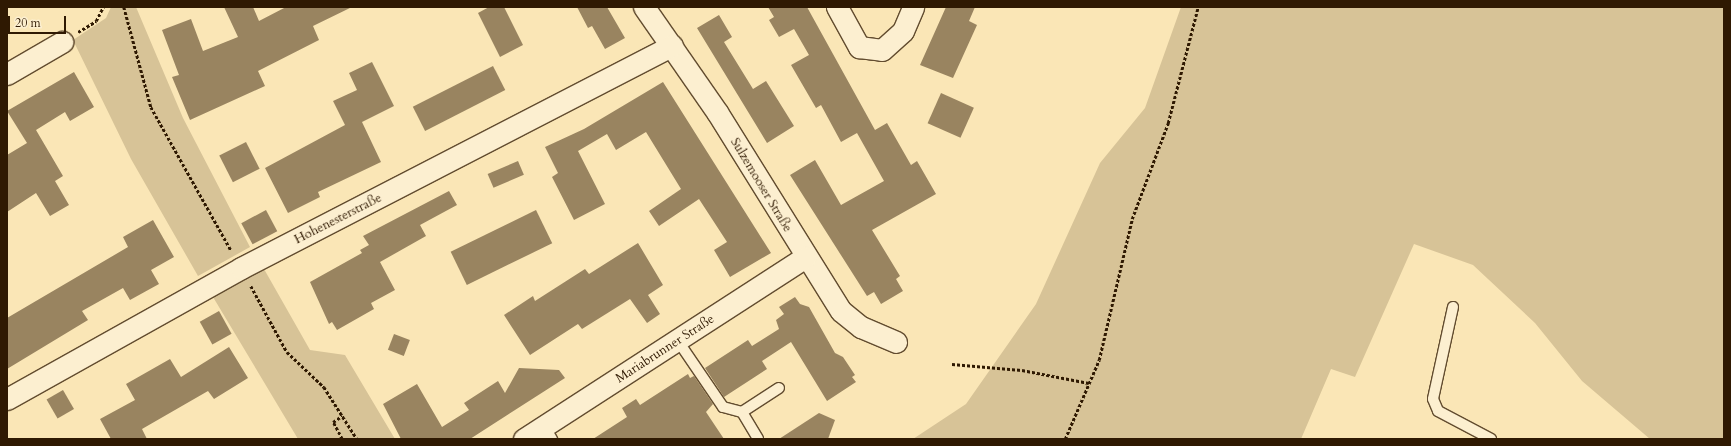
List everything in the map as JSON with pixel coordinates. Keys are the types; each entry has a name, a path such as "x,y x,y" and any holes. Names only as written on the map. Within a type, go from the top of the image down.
{"street":[{"name":"Sulzemooser Straße","path":"644,7 672,46 805,257 841,311 861,327 896,342"},
{"path":"836,7 859,47 882,50 903,31 913,7"},
{"path":"7,74 62,42"},
{"name":"Hohenesterstraße","path":"7,399 240,268 672,46"},
{"name":"Mariabrunner Straße","path":"524,439 549,433 678,340 805,257"}],"lane":[{"path":"1453,307 1432,399 1438,411 1491,439"},
{"path":"678,340 723,407 742,412 758,439"},
{"path":"742,412 779,388"}],"path":[{"path":"62,42 96,21 104,7"},
{"path":"124,7 151,107 287,352 324,387 357,439"},
{"path":"1065,439 1099,360 1132,219 1168,123 1198,7"},
{"path":"952,364 1022,370 1089,382"},
{"path":"342,416 333,422 342,439"}],"shaded area":[{"path":"111,7 136,7 183,118 250,247 198,276 131,159 73,40 106,18"},
{"path":"1181,7 1724,7 1724,439 1650,439 1582,381 1535,323 1473,265 1414,244 1355,377 1331,369 1301,439 913,439 966,404 1036,304 1100,163 1145,108"},
{"path":"264,269 310,350 345,355 395,439 298,439 213,297"}],"building":[{"path":"224,7 253,7 259,21 286,7 352,7 313,26 319,40 258,71 265,86 190,120 172,77 179,75 162,30 191,19 203,51 238,37"},
{"path":"489,7 504,7 523,45 500,57 478,13"},
{"path":"577,7 607,7 625,38 605,49 592,26 588,28"},
{"path":"768,7 807,7 875,130 887,123 911,165 917,161 936,194 872,230 900,276 896,279 903,291 881,304 874,292 867,296 790,175 815,160 841,205 884,181 857,133 841,142 821,105 816,108 791,65 809,55 794,29 779,37 769,20 774,17"},
{"path":"946,7 975,7 969,21 977,25 953,78 920,65"},
{"path":"719,15 732,37 724,42 753,89 766,81 794,126 767,143 697,28"},
{"path":"372,62 394,106 362,122 381,162 318,192 320,197 288,213 265,168 345,125 333,101 357,90 349,73"},
{"path":"493,66 505,90 425,131 413,107"},
{"path":"74,72 94,107 70,121 65,112 36,130 63,176 55,181 69,205 50,216 36,193 7,212 7,155 27,143 7,111"},
{"path":"663,82 771,253 730,277 714,250 727,242 699,199 659,226 649,211 681,189 646,132 616,150 607,134 578,151 605,204 574,220 552,177 558,173 545,147 584,129"},
{"path":"941,93 974,108 960,138 928,123"},
{"path":"246,142 260,169 233,182 219,156"},
{"path":"518,161 524,175 493,188 488,174"},
{"path":"449,191 457,205 420,225 426,236 380,262 395,290 371,303 374,309 337,330 332,322 329,324 310,282 362,253 360,250 369,245 363,236"},
{"path":"266,210 277,231 253,244 241,223"},
{"path":"536,210 552,243 467,285 451,252"},
{"path":"153,220 174,257 151,270 159,284 130,300 123,288 82,311 88,320 7,369 7,318 128,247 123,237"},
{"path":"638,243 663,285 648,295 660,314 647,323 630,299 582,329 578,324 530,355 504,315 533,296 535,301 585,269 589,274"},
{"path":"795,297 800,304 809,307 835,353 843,357 855,375 852,377 856,382 827,401 791,342 762,361 767,369 724,397 705,368 748,340 752,346 779,329 776,320 784,314 779,307"},
{"path":"219,311 232,334 212,344 200,322"},
{"path":"394,334 410,340 404,356 388,350"},
{"path":"229,347 248,378 214,399 208,391 142,429 147,439 111,439 100,419 135,400 126,384 170,359 181,377"},
{"path":"519,368 559,370 565,378 470,439 401,439 383,404 417,384 442,427 469,410 464,403 498,381 505,393"},
{"path":"688,374 690,378 694,376 713,404 706,412 724,439 593,439 627,417 622,408 636,399 640,405"},
{"path":"63,390 74,409 58,419 47,400"},
{"path":"819,413 835,420 828,439 779,439"}]}
